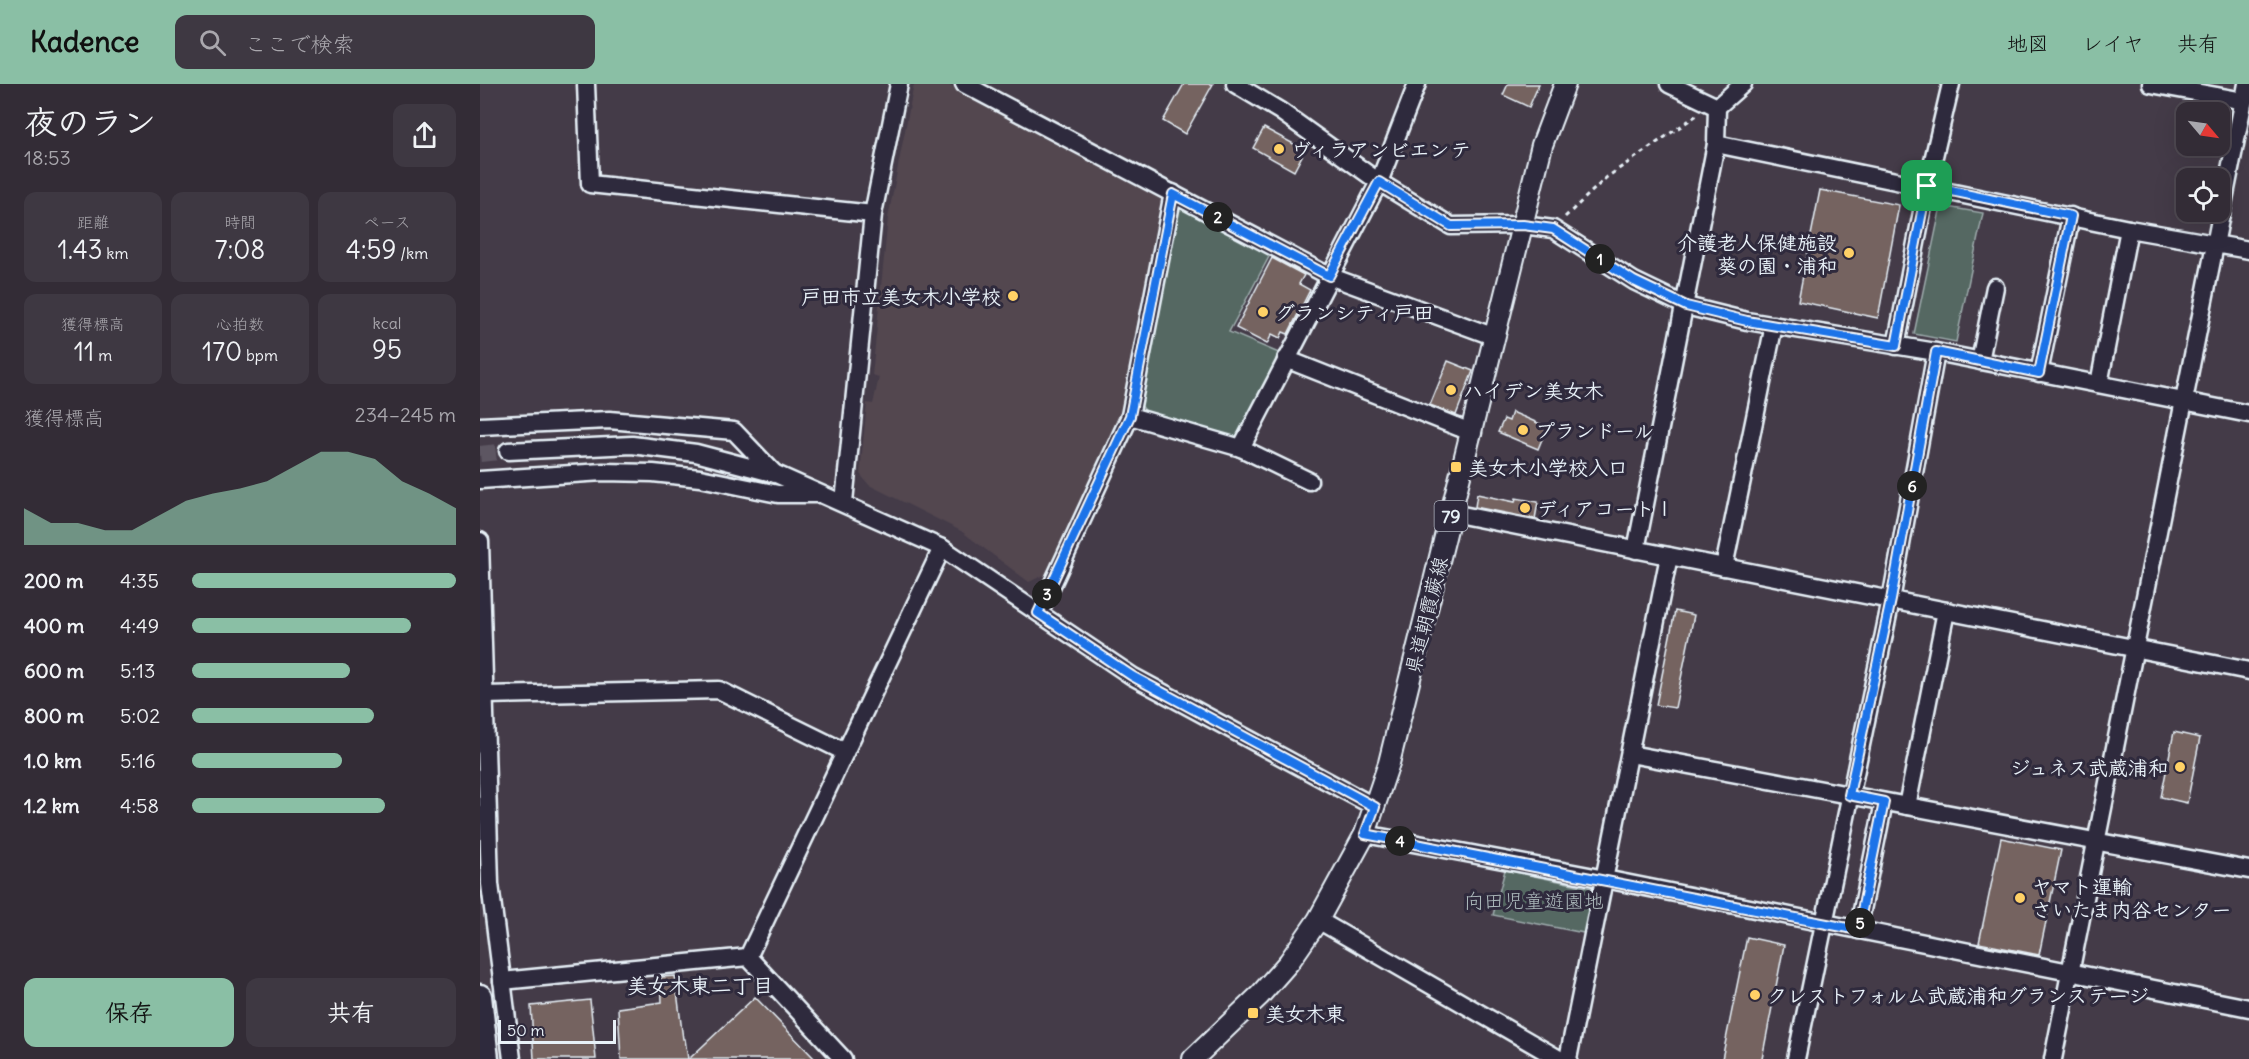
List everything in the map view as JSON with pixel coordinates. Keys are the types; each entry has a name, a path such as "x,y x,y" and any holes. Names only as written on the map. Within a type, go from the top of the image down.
{"highway":[{"path":"480,996 487,1055"}],"main road":[{"name":"県道朝霞蕨線","path":"1193,1059 1260,995 1289,962 1318,920 1365,834 1389,763 1473,434 1542,145 1565,84"}],"street":[{"path":"586,84 590,184 873,213"},
{"path":"844,502 873,213 899,84"},
{"path":"964,84 1329,276 1495,337"},
{"path":"1235,84 1281,111 1379,182 1451,226 1523,225 1553,229 1634,281 1686,306 1774,326 1936,352 2249,414"},
{"path":"1241,447 1379,182 1417,84"},
{"path":"1669,84 1715,106"},
{"path":"1715,106 1743,84"},
{"path":"1896,346 1927,186 1951,84"},
{"path":"2151,84 2244,101"},
{"path":"2053,1059 2247,84"},
{"path":"1636,550 1686,306 1716,144 1715,106"},
{"path":"1716,144 2129,229 2249,250"},
{"path":"1038,613 1130,416 1173,194"},
{"path":"2039,373 2071,216"},
{"path":"2099,384 2129,229"},
{"path":"1980,361 1995,287"},
{"path":"1724,567 1774,326"},
{"path":"1796,1059 1891,600 1936,352"},
{"path":"1286,359 1473,434"},
{"path":"1130,416 1241,447 1309,481"},
{"path":"480,426 609,420 734,431 776,474"},
{"path":"508,451 632,445 696,453 776,474 844,502 942,548 1132,676 1375,807"},
{"path":"480,480 603,472 653,473 700,478 778,494 824,494"},
{"path":"1452,513 2249,671"},
{"path":"480,541 490,884 512,1059"},
{"path":"748,957 942,548"},
{"path":"1568,1059 1669,556"},
{"path":"1907,806 1946,611"},
{"path":"485,695 719,690 845,752"},
{"path":"1630,754 2249,870"},
{"path":"1858,930 1884,802"},
{"path":"1365,834 1605,879 2249,1008"},
{"path":"1318,920 1558,1059"},
{"path":"502,981 748,957"},
{"path":"748,957 843,1059"}],"path":[{"path":"1553,229 1607,177 1715,106"}],"shaded area":[{"name":"戸田市立美女木小学校","path":"914,84 947,84 1159,196 1164,204 1123,417 1058,553 1046,574 1029,582 961,531 869,485 860,474 867,403 873,404 879,377 872,375 888,218"}],"green space":[{"path":"1941,206 1983,213 1956,342 1914,334"},
{"path":"1185,207 1271,253 1229,332 1281,354 1241,433 1232,438 1147,413 1140,404 1176,212"},
{"name":"向田児童遊園地","path":"1505,870 1597,889 1589,934 1493,915"}],"building":[{"path":"1184,84 1213,84 1185,134 1163,121"},
{"path":"1508,84 1539,84 1529,107 1503,95"},
{"name":"ヴィラアンビエンテ","path":"1264,128 1305,150 1294,171 1253,148"},
{"name":"介護老人保健施設 葵の園・浦和","path":"1820,190 1899,205 1878,318 1798,301"},
{"name":"グランシティ戸田","path":"1272,258 1304,275 1299,284 1310,290 1288,334 1283,332 1280,338 1272,334 1267,344 1236,328"},
{"name":"ハイデン美女木","path":"1448,361 1473,371 1456,415 1430,405"},
{"name":"プランドール","path":"1512,412 1547,427 1538,449 1498,432 1504,419 1509,421"},
{"path":"1477,494 1515,502 1516,498 1538,502 1535,519 1475,507"},
{"path":"1675,611 1694,615 1675,708 1656,705"},
{"name":"ジュネス武蔵浦和","path":"2174,732 2200,738 2187,803 2161,797"},
{"name":"ヤマト運輸 さいたま内谷センター","path":"2001,838 2061,850 2039,955 1979,943"},
{"name":"クレストフォルム武蔵浦和グランステージ","path":"1747,937 1784,945 1762,1059 1722,1059"},
{"path":"675,976 683,1039 685,1039 688,1059 621,1059 618,1008 662,1002 661,977"},
{"path":"755,997 815,1059 689,1059"},
{"path":"590,1000 596,1059 534,1059 531,1006"}],"tunnel":[{"path":"480,454 508,451"}],"place":[{"name":"ヴィラアンビエンテ","path":"1279,149"},
{"name":"介護老人保健施設 葵の園・浦和","path":"1849,253"},
{"name":"戸田市立美女木小学校","path":"1013,296"},
{"name":"グランシティ戸田","path":"1263,312"},
{"name":"ハイデン美女木","path":"1451,390"},
{"name":"プランドール","path":"1523,430"},
{"name":"美女木小学校入口","path":"1456,467"},
{"name":"ディアコートⅠ","path":"1525,508"},
{"name":"ジュネス武蔵浦和","path":"2180,767"},
{"name":"ヤマト運輸 さいたま内谷センター","path":"2020,898"},
{"name":"クレストフォルム武蔵浦和グランステージ","path":"1755,995"},
{"name":"美女木東","path":"1253,1013"}],"district":[{"name":"美女木東二丁目","path":"700,985"}],"route":[{"path":"1379,182 1451,226 1523,225 1553,229 1634,281 1686,306 1747,321 1896,346 1927,186 2071,216 2039,373 1936,352 1891,600 1849,795 1884,802 1858,930 1365,834 1375,807 1132,676 1038,613 1130,416 1173,194 1329,276 1379,182"}]}
